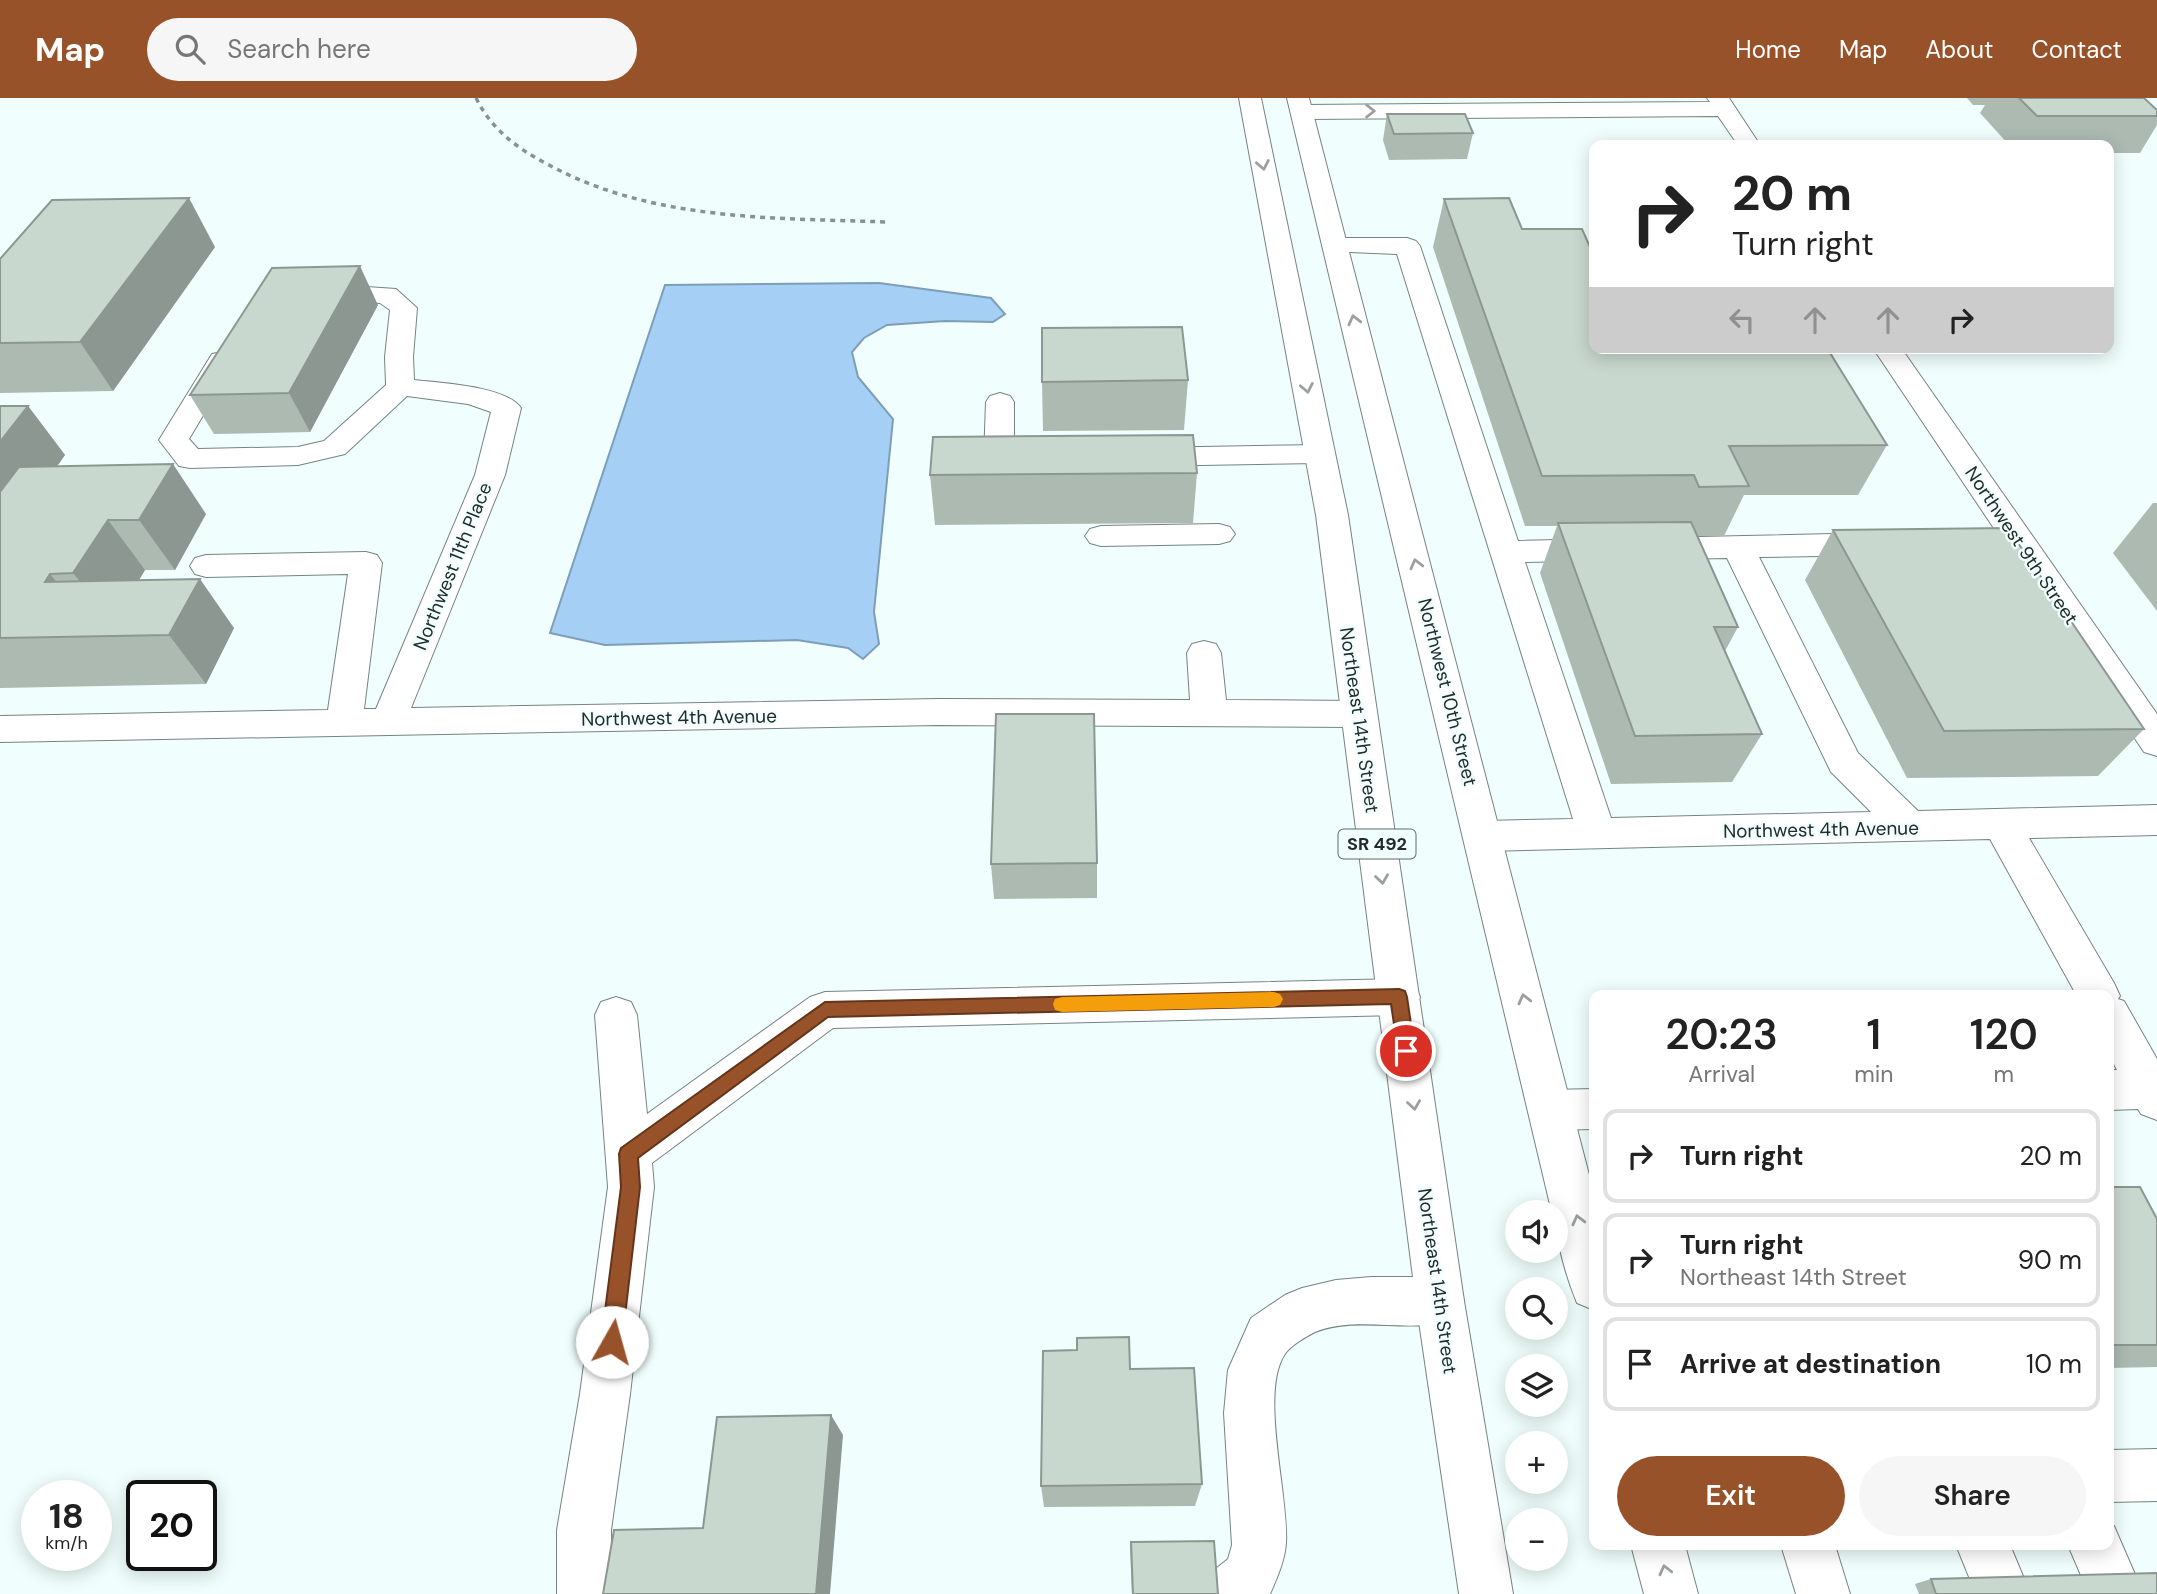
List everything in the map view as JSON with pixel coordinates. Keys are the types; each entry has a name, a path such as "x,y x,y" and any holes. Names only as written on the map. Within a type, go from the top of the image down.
{"main road":[{"name":"Northeast 14th Street","path":"1250,98 1334,528 1440,1301 1486,1594"},
{"path":"1300,105 1722,103 1746,140"},
{"name":"Northwest 10th Street","path":"1300,105 1589,1266"},
{"path":"1335,246 1407,246 1597,834"},
{"path":"236,338 174,440 190,459 298,456 334,448 400,387 399,357 404,308 387,295 307,291 295,293"},
{"name":"Northwest 9th Street","path":"1891,354 2157,742"},
{"name":"Northwest 11th Place","path":"388,722 490,475 507,408 473,396 400,387"},
{"path":"1000,402 999,459 1055,458"},
{"path":"1111,458 1320,454"},
{"path":"1101,536 1219,534"},
{"path":"1979,541 2019,540"},
{"path":"1506,552 1912,543"},
{"path":"1738,547 1844,762 1909,826"},
{"path":"206,566 366,563 344,723"},
{"path":"1204,653 1209,714"},
{"name":"Northwest 4th Avenue","path":"0,729 938,712 1359,714"},
{"name":"Northwest 4th Avenue","path":"1484,836 2157,820"},
{"path":"2001,824 2096,990"},
{"path":"628,1154 825,1010 1399,997"},
{"path":"584,1594 584,1530 605,1394 631,1187 616,1015"},
{"path":"2114,1027 2139,1093"},
{"path":"1551,1110 1589,1109"},
{"path":"1227,1594 1248,1580 1258,1561 1259,1538 1249,1403 1251,1369 1263,1345 1281,1324 1301,1312 1370,1301 1440,1301"},
{"path":"2114,1476 2157,1475"},
{"path":"1659,1550 1671,1594"},
{"path":"1810,1550 1823,1594"}],"water":[{"path":"879,283 991,298 1005,314 993,322 945,321 887,325 864,338 852,352 858,377 893,419 874,612 879,644 863,659 848,648 797,640 605,645 550,633 665,285"}],"building":[{"path":"2019,98 2144,98 2157,110 2157,116 2037,116"},
{"path":"1387,114 1465,114 1473,133 1394,134"},
{"path":"189,198 80,342 0,343 0,259 52,200"},
{"path":"1509,198 1522,229 1582,229 1589,245 1589,354 1831,354 1887,445 1729,446 1749,486 1699,487 1694,475 1542,476 1444,199"},
{"path":"360,266 289,393 190,395 272,268"},
{"path":"1182,327 1188,380 1042,382 1042,328"},
{"path":"0,406 28,406 0,442"},
{"path":"1193,435 1197,473 930,475 933,437"},
{"path":"173,464 139,520 108,520 73,573 50,574 45,582 200,579 169,635 0,638 0,492 19,467"},
{"path":"1691,522 1738,627 1714,627 1762,734 1635,736 1558,523"},
{"path":"2008,528 2144,729 1944,731 1833,530"},
{"path":"996,714 1094,714 1097,863 991,864"},
{"path":"2114,1187 2140,1187 2157,1219 2157,1345 2114,1345"},
{"path":"1129,1337 1130,1369 1194,1368 1202,1484 1041,1486 1043,1351 1077,1350 1077,1338"},
{"path":"831,1415 816,1594 603,1594 614,1530 703,1528 717,1417"},
{"path":"1214,1541 1218,1594 1133,1594 1131,1542"},
{"path":"2157,1573 2157,1594 1936,1594 1931,1579"}],"railway":[{"path":"476,98 498,129 527,152 588,183 629,197 714,213 888,222"}],"slow traffic":[{"path":"1062,1004 1274,999"}],"route":[{"path":"612,1342 631,1187 628,1154 825,1010 1399,997 1406,1051"}]}
